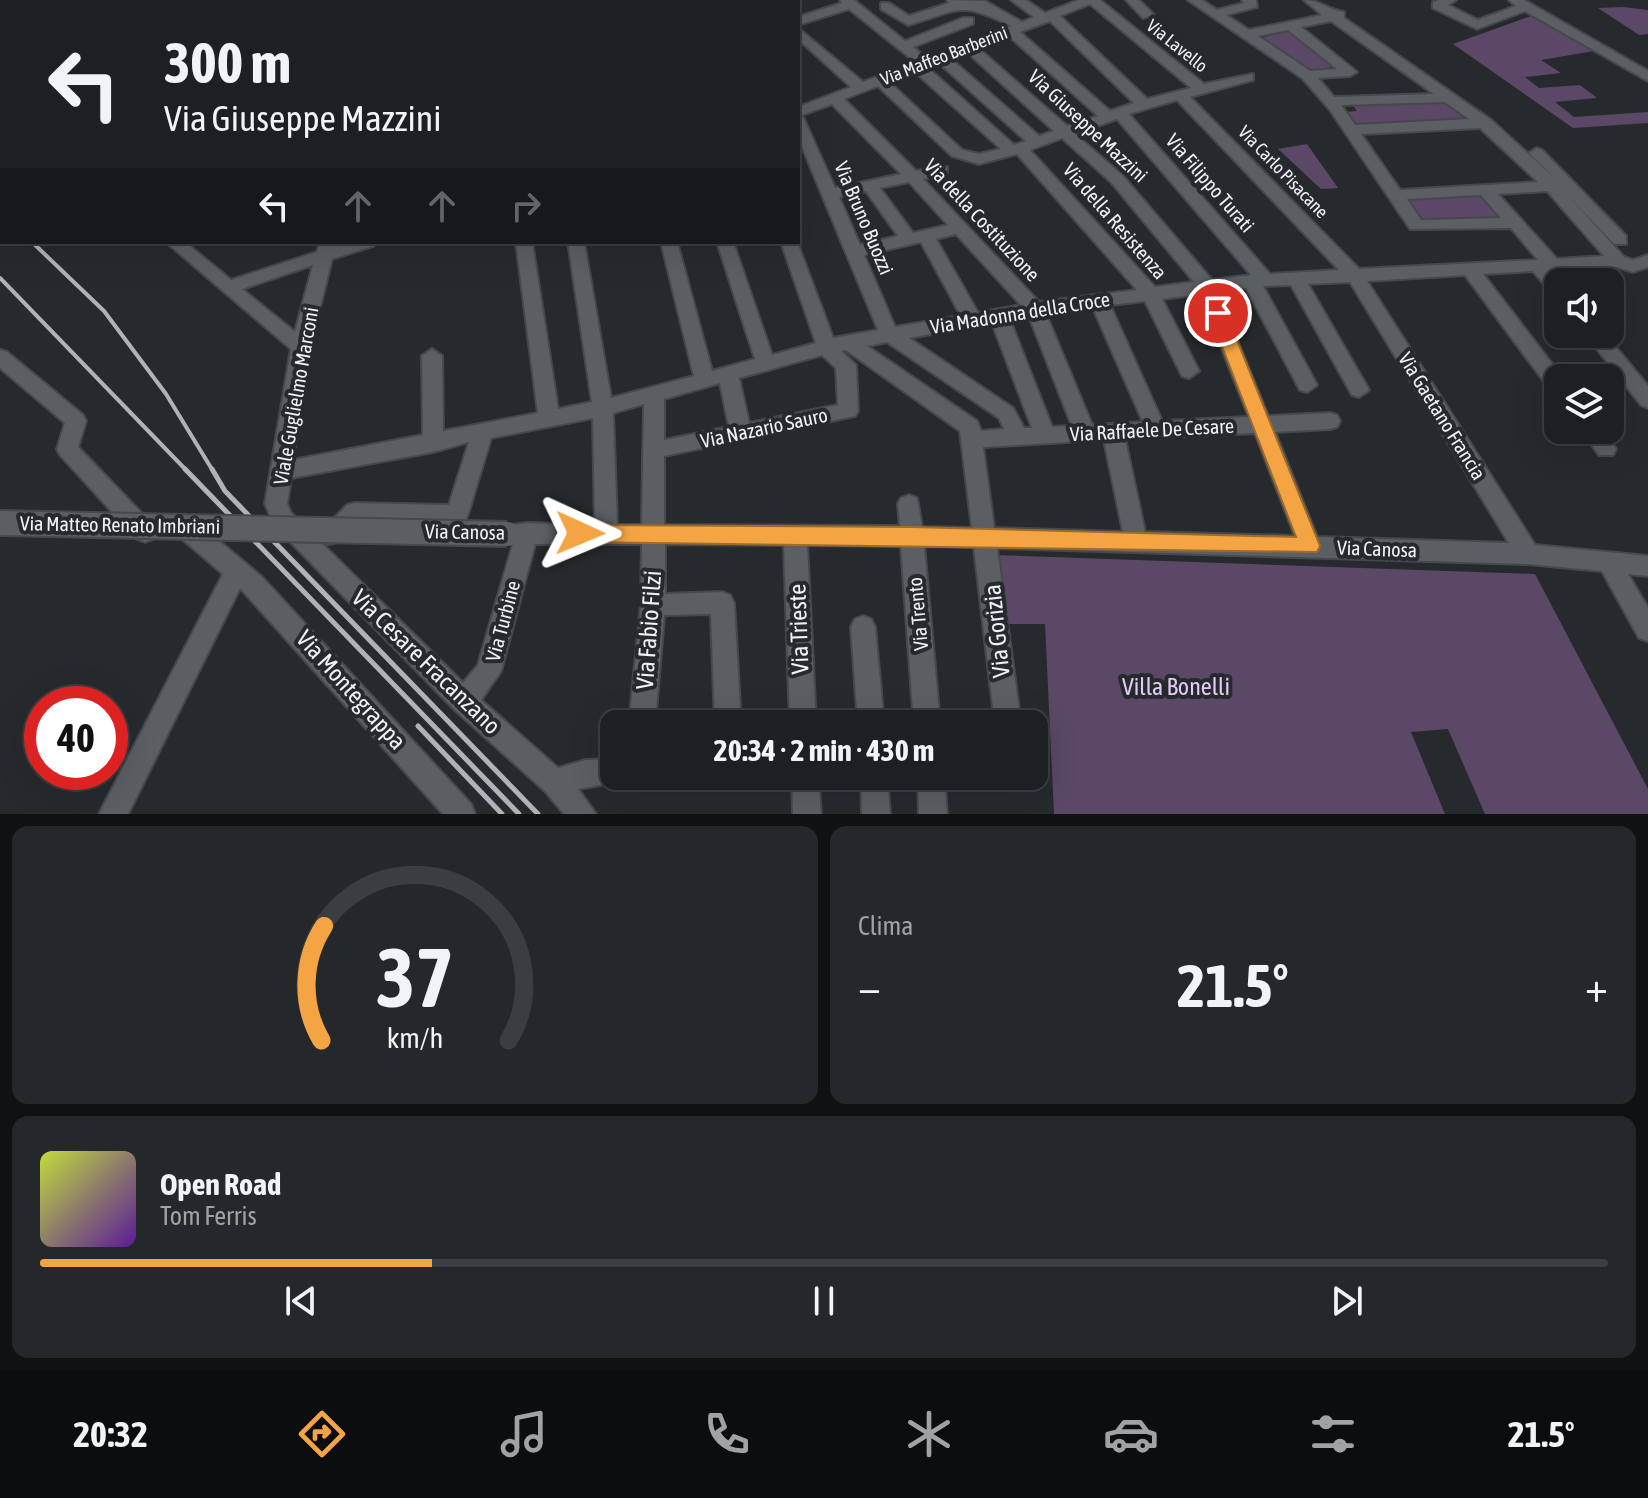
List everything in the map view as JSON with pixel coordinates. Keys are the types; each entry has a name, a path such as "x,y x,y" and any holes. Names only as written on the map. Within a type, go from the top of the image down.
{"street":[{"path":"800,20 851,4 878,0"},
{"path":"903,0 885,6 908,21 956,2"},
{"path":"1017,0 1048,16 1144,104"},
{"path":"1132,0 1148,15"},
{"path":"1194,0 1307,75 1329,101 1416,225 1515,223"},
{"path":"1215,14 1253,4 1248,0"},
{"path":"1310,0 1340,14"},
{"path":"1324,0 1491,122 1571,185 1631,258"},
{"path":"1450,0 1437,5 1477,25 1520,3 1644,72"},
{"name":"Via Maffeo Barberini","path":"800,111 1085,1"},
{"name":"Via Lavello","path":"1085,1 1201,89"},
{"name":"Via Filippo Turati","path":"956,2 981,4 1016,29 1114,115 1259,281 1307,385"},
{"path":"851,4 1023,147"},
{"path":"1245,35 1340,14"},
{"path":"903,46 968,21"},
{"path":"1290,25 1350,72 1307,75"},
{"path":"800,34 861,88"},
{"name":"Via Giuseppe Mazzini","path":"969,47 1117,179 1206,285 1264,423 1310,546"},
{"path":"941,57 1023,147"},
{"path":"880,81 957,153 979,159 1023,147 1144,104 1248,77"},
{"name":"Via Carlo Pisacane","path":"1180,95 1356,277"},
{"path":"1329,101 1455,96"},
{"name":"Via della Costituzione","path":"835,99 914,178 1035,309 1085,434"},
{"path":"1350,130 1491,122"},
{"path":"1491,122 1552,187 1631,258"},
{"name":"Via Bruno Buozzi","path":"800,124 889,334"},
{"name":"Via della Resistenza","path":"1023,147 1150,293 1189,371"},
{"path":"831,194 941,170"},
{"path":"1394,195 1571,185"},
{"path":"870,186 918,238 973,320"},
{"path":"1486,191 1515,223 1546,267"},
{"path":"856,251 959,228"},
{"path":"176,244 301,347"},
{"path":"228,287 326,249 355,244"},
{"path":"524,244 549,419"},
{"path":"576,244 603,408 606,533"},
{"path":"670,244 705,380"},
{"path":"726,244 765,362"},
{"path":"790,244 835,345 970,427 973,439"},
{"name":"Viale Guglielmo Marconi","path":"276,504 301,347 326,249"},
{"name":"Via Madonna della Croce","path":"283,471 433,444 603,408 835,345 1035,309 1206,285 1546,267 1631,258"},
{"path":"1471,271 1544,367"},
{"name":"Via Gaetano Francia","path":"1356,277 1528,554"},
{"path":"1297,280 1359,390"},
{"path":"1099,300 1156,430"},
{"path":"999,316 1045,436"},
{"path":"889,334 1006,413 1018,437"},
{"name":"Via Nazario Sauro","path":"655,450 848,411 846,365 830,352 835,345"},
{"path":"1605,348 1648,400"},
{"path":"432,356 433,444"},
{"name":"Via Montegrappa","path":"0,357 76,421 67,449 143,532 170,536 196,533 235,574 254,584 461,814"},
{"path":"728,373 741,433"},
{"name":"Via Fabio Filzi","path":"643,710 653,605 654,394"},
{"name":"Via Raffaele De Cesare","path":"973,439 1330,421"},
{"path":"1113,432 1136,541"},
{"path":"313,550 355,512 457,514 482,433"},
{"name":"Via Gorizia","path":"973,439 1006,710"},
{"path":"1602,444 1606,449"},
{"name":"Via Cesare Fracanzano","path":"276,504 283,519 313,550 464,701 554,782 582,814"},
{"name":"Via Trento","path":"909,504 926,710"},
{"name":"Via Matteo Renato Imbriani","path":"0,523 241,527"},
{"name":"Via Canosa","path":"241,527 1136,541 1528,554 1648,566"},
{"name":"Via Turbine","path":"464,701 489,671 517,533"},
{"name":"Via Trieste","path":"795,535 802,710"},
{"path":"1609,562 1648,630"},
{"path":"113,814 235,574"},
{"path":"653,605 722,603 727,710"},
{"path":"863,627 870,710"},
{"path":"554,782 600,772"},
{"path":"806,790 807,814"},
{"path":"875,790 876,814"},
{"path":"932,790 933,814"}],"green space":[{"path":"1598,8 1648,10 1648,34 1639,35"},
{"path":"1531,16 1594,51 1541,60 1561,73 1525,77 1539,88 1580,85 1597,98 1555,102 1574,117 1648,112 1648,123 1573,128 1453,44"},
{"path":"1289,30 1336,66 1311,71 1259,39"},
{"path":"1443,101 1472,121 1357,127 1345,112 1357,111 1353,105"},
{"path":"1307,144 1338,188 1321,189 1278,149"},
{"path":"1482,195 1500,218 1423,222 1405,199"},
{"name":"Villa Bonelli","path":"994,555 1535,574 1648,789 1648,814 1485,814 1448,729 1411,732 1445,814 1054,814 1045,624 1004,624"}],"railway":[{"path":"34,244 104,311 166,394 213,471"},
{"path":"0,278 187,471"},
{"path":"185,469 519,814"},
{"path":"212,469 225,491 538,814"},
{"path":"418,726 502,814"}],"route":[{"path":"580,533 911,536 1310,546 1218,313"}]}
